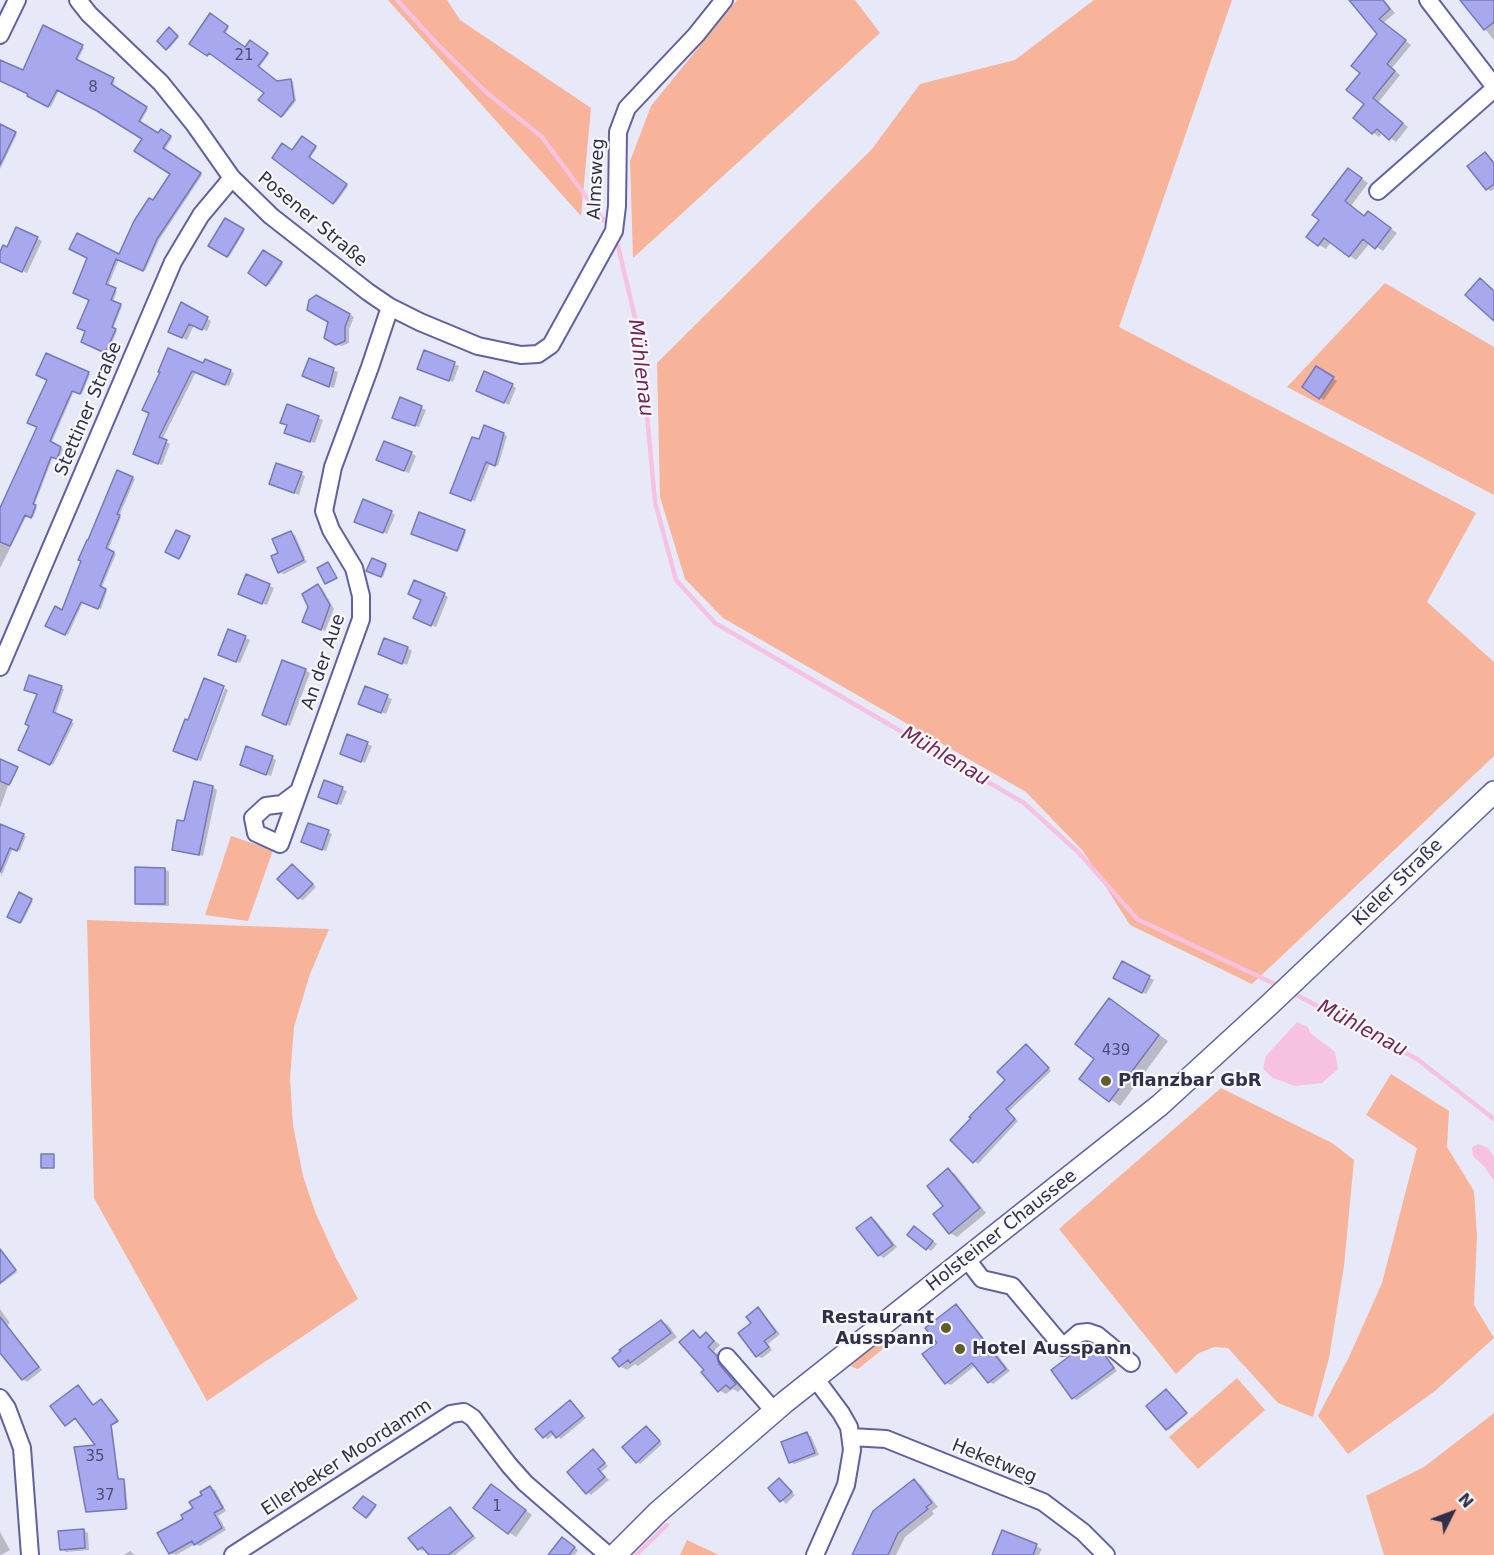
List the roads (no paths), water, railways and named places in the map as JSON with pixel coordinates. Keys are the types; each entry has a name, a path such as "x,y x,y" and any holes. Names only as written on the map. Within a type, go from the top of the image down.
{"main road":[{"name":"Kieler Straße","path":"1303,973 1494,792"},
{"name":"Holsteiner Chaussee","path":"615,1555 658,1512 774,1411 1160,1105 1303,973"}],"street":[{"path":"0,35 17,0"},
{"name":"Posener Straße","path":"78,0 89,14 161,83 194,124 232,178 271,216 368,292 390,307 457,338 498,351 521,356 538,354 551,345"},
{"name":"Almsweg","path":"551,345 614,231 617,206 618,132 627,108 696,35 724,0"},
{"path":"1378,191 1494,87 1428,0"},
{"name":"Stettiner Straße","path":"0,667 173,262 201,215 232,178"},
{"name":"An der Aue","path":"298,792 361,619 361,596 354,568 331,530 324,511 333,466 390,307"},
{"path":"966,1258 982,1279 1011,1286 1063,1347 1079,1333 1088,1332 1097,1335 1131,1363"},
{"path":"727,1357 774,1411"},
{"path":"815,1378 842,1413 851,1437 851,1463 846,1485 815,1555"},
{"path":"0,1398 7,1408 22,1448 30,1555"},
{"name":"Ellerbeker Moordamm","path":"233,1555 451,1414 464,1412 473,1418 508,1465 525,1483 608,1555"},
{"name":"Heketweg","path":"851,1437 886,1439 1043,1502 1083,1532 1106,1555"}],"waterway":[{"name":"Mühlenau","path":"397,0 438,45 486,92 542,137 604,221"},
{"name":"Mühlenau","path":"618,246 640,339 655,502 676,580 715,623 1024,803 1079,853 1137,919 1281,987"},
{"name":"Mühlenau","path":"1291,992 1417,1059 1494,1119"},
{"path":"636,1555 667,1525"}],"place":[{"name":"Pflanzbar GbR","path":"1106,1081"},
{"name":"Restaurant Ausspann","path":"946,1328"},
{"name":"Hotel Ausspann","path":"960,1349"}]}
